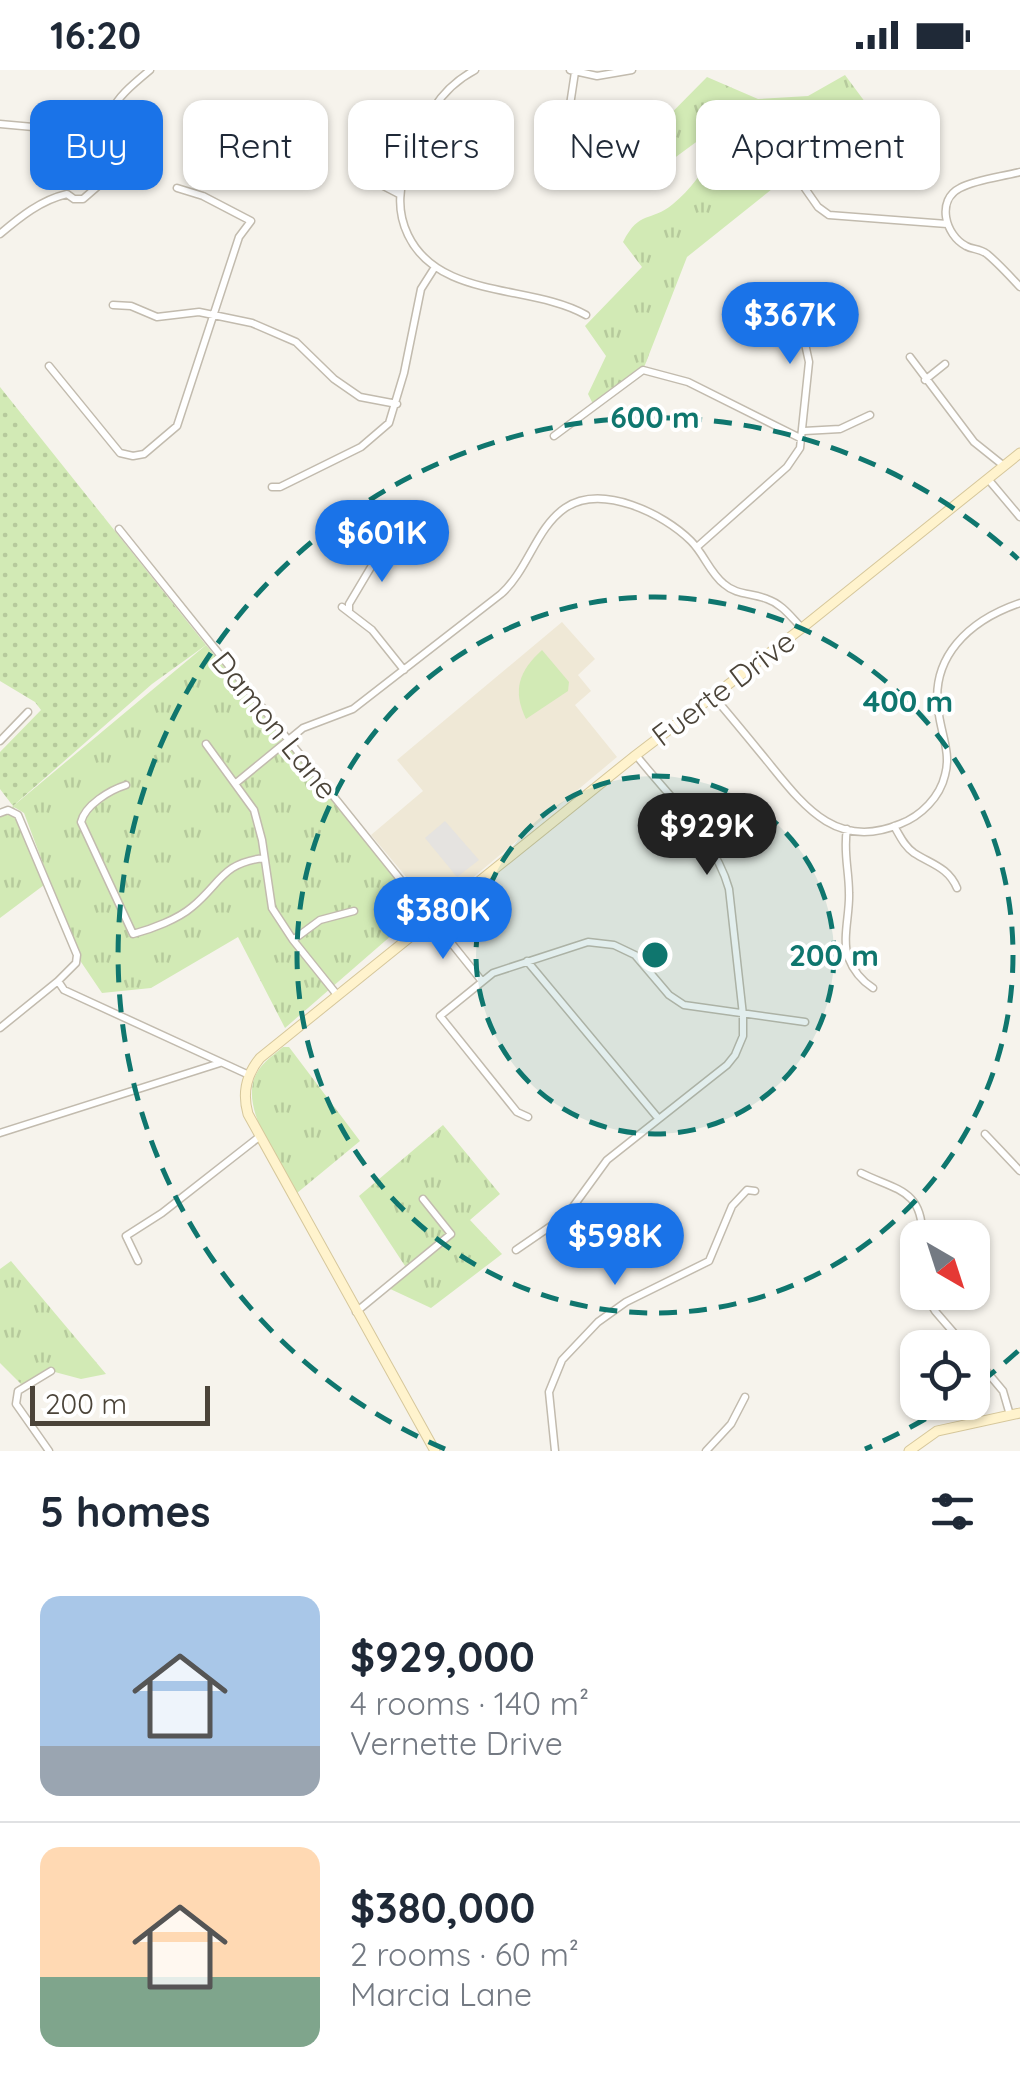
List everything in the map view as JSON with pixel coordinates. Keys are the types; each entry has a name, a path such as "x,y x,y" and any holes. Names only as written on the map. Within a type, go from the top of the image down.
{"street":[{"path":"116,100 150,70"},
{"path":"475,70 447,90 430,112 399,194 406,232 419,253 435,267 461,278 558,302 586,315"},
{"path":"570,100 572,71 597,76 632,70"},
{"path":"0,124 30,127"},
{"path":"1020,172 956,190 946,207 948,224 956,238 966,246 981,249 1020,287"},
{"path":"49,366 113,447 124,454 138,456 176,426 239,238 251,221 203,196 176,188"},
{"path":"0,234 54,197 67,194 84,198 93,190"},
{"path":"391,190 399,194"},
{"path":"806,190 829,215 948,224"},
{"path":"272,488 361,447 384,428 397,404 421,289 435,267"},
{"path":"697,547 787,467 803,435 809,362 804,340 779,302"},
{"path":"113,304 130,306 157,318 185,312 252,323 296,342 347,389 397,404"},
{"path":"910,357 974,442 1004,466"},
{"path":"925,380 946,364"},
{"path":"554,436 642,370 688,382 803,435 840,429 870,415"},
{"name":"Fuerte Drive","path":"249,1075 260,1058 1020,453"},
{"path":"988,478 1020,517"},
{"path":"236,783 309,725 354,709 507,588 526,566 548,527 573,504 598,499 633,507 670,524 697,547 728,588 777,604 802,628"},
{"name":"Damon Lane","path":"119,529 481,980"},
{"path":"386,550 374,562 346,608 372,630 404,670"},
{"path":"714,697 806,808 822,821 847,830 871,831 894,826 927,806 944,780 948,753 938,712 937,688 950,652 978,622 1020,603"},
{"path":"0,741 28,712"},
{"path":"206,744 254,810 272,908 338,996"},
{"path":"516,1250 567,1215 599,1168 732,1060 742,1036 729,888 724,873 708,845 636,756"},
{"path":"126,784 85,810 81,822 133,934 184,912 236,864 264,858"},
{"path":"0,813 8,810 18,815 77,955 76,963 58,981 0,1028"},
{"path":"894,826 908,848 940,866 956,888"},
{"path":"847,830 843,851 850,898 847,954 862,981 873,988"},
{"path":"293,940 320,920 354,911"},
{"path":"528,1117 517,1112 440,1016 481,980 527,961 581,943 608,943 634,955 669,995 684,1005 805,1022"},
{"path":"527,961 658,1118"},
{"path":"58,981 64,990 249,1075 244,1094 246,1108 260,1137 435,1451"},
{"path":"0,1133 221,1063"},
{"path":"985,1134 1020,1171"},
{"path":"138,1261 126,1236 260,1137"},
{"path":"861,1173 906,1193 920,1220"},
{"path":"556,1451 549,1392 562,1360 598,1322 626,1302 709,1260 732,1206 748,1190 754,1190"},
{"path":"356,1312 451,1234 422,1199"},
{"path":"934,1310 951,1330"},
{"path":"48,1451 16,1404 18,1391 51,1371"},
{"path":"909,1451 937,1431 1015,1414 990,1376"},
{"path":"706,1451 731,1424 745,1396"}],"shaded area":[{"path":"562,622 595,659 578,675 591,691 575,705 617,757 434,910 371,835 423,791 397,760"},
{"path":"445,821 479,860 457,877 425,838"}],"green space":[{"path":"845,75 864,100 696,100 696,142 676,157 676,108 707,77 758,99 808,96"},
{"path":"696,179 696,190 771,190 687,257 643,370 594,406 588,394 606,356 585,326 642,267 623,242 629,232 640,220 665,210"},
{"path":"0,387 206,645 152,684 13,806 0,789 0,752 41,710 35,702 0,681"},
{"path":"206,645 423,908 285,1028 238,937 151,988 102,993 79,959 24,813 14,807 44,885 0,918 0,817"},
{"path":"542,650 569,682 568,691 526,719 519,699 520,682"},
{"path":"283,1047 289,1047 360,1141 297,1193 259,1124 252,1096 257,1072"},
{"path":"443,1125 500,1194 470,1220 502,1254 431,1308 386,1287 407,1269 359,1196"},
{"path":"11,1261 106,1374 81,1379 51,1371 24,1387 0,1363 0,1269"}]}
